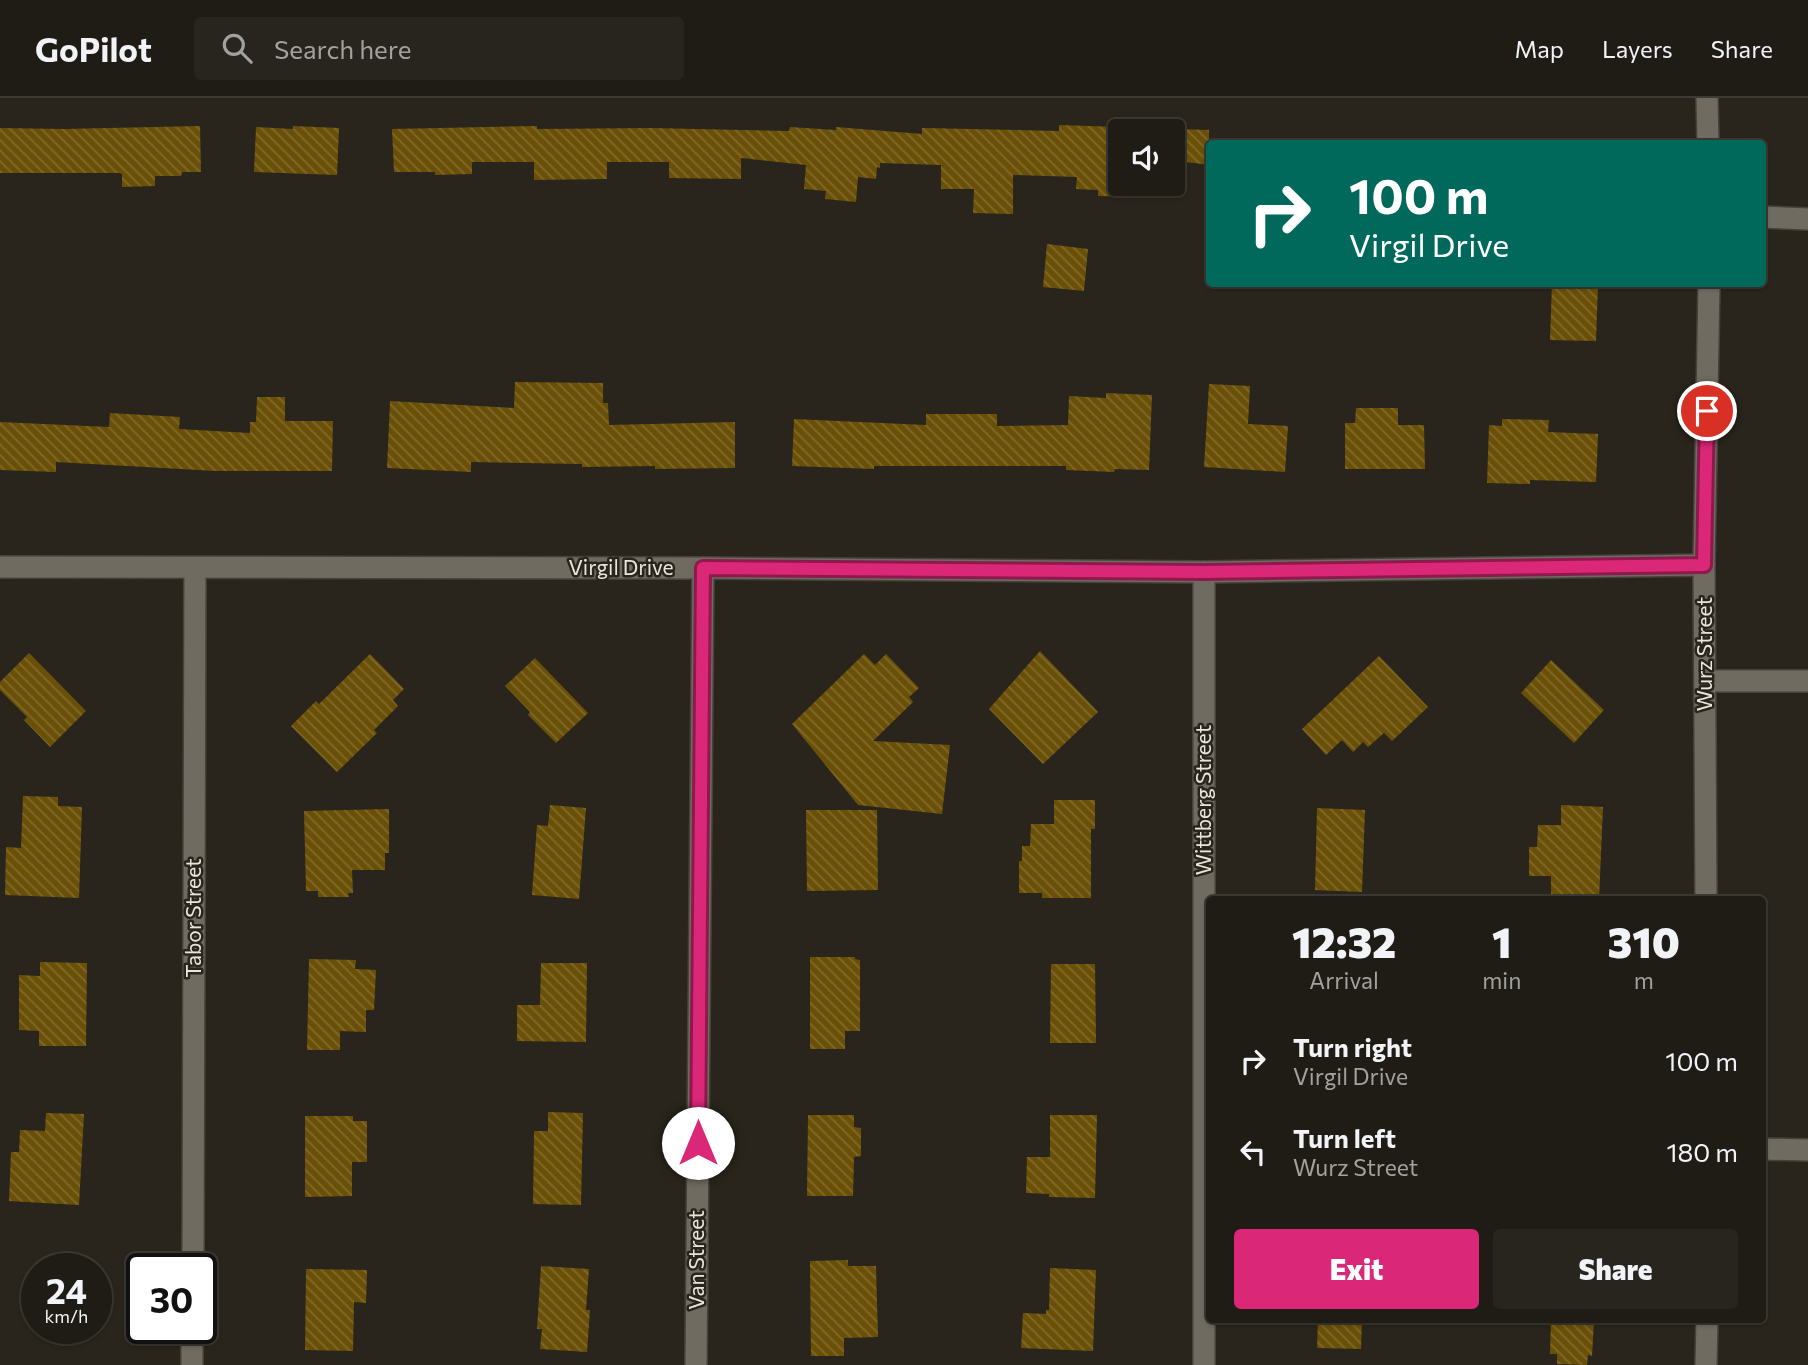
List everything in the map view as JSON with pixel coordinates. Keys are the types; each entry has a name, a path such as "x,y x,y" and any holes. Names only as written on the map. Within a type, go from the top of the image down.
{"street":[{"path":"1707,98 1708,140"},
{"path":"1766,217 1808,219"},
{"name":"Wurz Street","path":"1706,896 1704,565 1709,287"},
{"name":"Virgil Drive","path":"0,567 1204,572 1704,565"},
{"name":"Tabor Street","path":"192,1253 195,568"},
{"name":"Van Street","path":"696,1365 703,568"},
{"name":"Wittberg Street","path":"1204,572 1204,1365"},
{"path":"1705,681 1808,681"},
{"path":"1766,1149 1808,1150"},
{"path":"1706,1365 1707,1323"},
{"path":"192,1344 192,1365"}],"building":[{"path":"1059,125 1108,127 1108,196 1138,197 1098,196 1098,190 1076,189 1077,177 1013,175 1013,214 973,213 974,189 941,189 941,165 880,163 876,179 858,177 856,202 825,199 826,191 804,189 806,165 741,158 741,179 669,178 669,162 607,162 607,179 534,180 534,162 472,162 472,174 394,172 392,129 537,126 537,129 789,131 790,127 836,130 836,127 922,134 922,128 1059,131"},
{"path":"200,126 201,172 182,172 181,176 155,176 155,186 122,187 122,174 119,173 0,173 0,128"},
{"path":"293,126 339,128 337,175 254,172 256,127 293,129"},
{"path":"1185,129 1209,130 1209,140 1206,140 1206,165 1185,162"},
{"path":"1047,244 1088,249 1084,291 1043,287"},
{"path":"1552,287 1598,287 1596,341 1550,340"},
{"path":"515,382 603,383 603,403 608,403 609,425 735,422 735,468 655,469 655,466 582,467 582,464 471,462 471,472 387,468 390,401 514,408"},
{"path":"1209,384 1250,386 1248,424 1288,426 1285,472 1204,467"},
{"path":"1106,393 1152,395 1149,470 1066,470 1066,466 874,466 874,469 792,466 794,419 926,425 926,414 997,414 997,426 1068,425 1069,396 1106,398"},
{"path":"257,397 285,397 285,421 333,421 332,471 216,471 56,462 56,472 0,470 0,422 109,427 110,413 180,417 179,429 250,433 250,422 256,422"},
{"path":"1356,408 1398,408 1398,425 1424,425 1425,469 1345,469 1345,423 1355,423"},
{"path":"1502,419 1549,420 1548,432 1598,434 1596,482 1530,480 1530,484 1487,483 1489,425 1502,426"},
{"path":"1040,651 1098,712 1043,764 989,709"},
{"path":"29,653 86,711 50,747 24,720 27,717 0,690 0,682"},
{"path":"370,654 404,689 393,700 398,706 374,730 377,733 337,772 291,726 316,701 319,704"},
{"path":"864,654 875,665 886,654 919,688 909,697 913,702 873,741 950,745 942,814 858,805 792,724"},
{"path":"1379,656 1428,707 1392,741 1384,733 1368,747 1363,742 1353,752 1342,740 1326,755 1302,729"},
{"path":"535,658 588,713 556,743 528,715 530,712 505,686"},
{"path":"1551,660 1604,710 1574,743 1521,693"},
{"path":"23,796 58,797 58,806 82,807 79,898 5,895 6,847 21,848"},
{"path":"1054,800 1095,800 1095,829 1091,829 1091,898 1042,898 1042,893 1019,893 1022,846 1030,846 1031,824 1054,824"},
{"path":"550,805 586,808 579,899 532,895 537,825 548,826"},
{"path":"1561,805 1603,807 1599,896 1551,896 1551,876 1529,876 1529,847 1537,847 1538,825 1561,825"},
{"path":"1317,808 1365,810 1362,892 1315,890"},
{"path":"389,809 389,853 385,853 385,870 352,870 353,893 348,893 349,897 318,897 318,891 306,891 304,811"},
{"path":"806,810 877,810 878,890 807,891"},
{"path":"810,957 855,957 860,960 860,1031 845,1031 845,1049 810,1049"},
{"path":"309,959 356,960 355,969 376,970 374,1010 366,1010 366,1032 340,1031 340,1050 307,1050"},
{"path":"40,962 87,963 86,1046 39,1046 39,1031 19,1030 19,975 40,976"},
{"path":"541,963 587,963 586,1042 517,1041 517,1005 540,1005"},
{"path":"1051,964 1095,964 1096,1043 1050,1043"},
{"path":"548,1112 583,1113 581,1205 533,1204 534,1131 548,1131"},
{"path":"46,1113 84,1114 79,1205 9,1201 11,1152 19,1152 20,1130 45,1131"},
{"path":"808,1115 854,1115 854,1127 861,1128 861,1156 854,1157 853,1196 807,1196"},
{"path":"1050,1115 1097,1115 1095,1198 1049,1197 1049,1194 1026,1193 1027,1157 1050,1157"},
{"path":"305,1116 353,1116 353,1121 367,1121 367,1162 352,1162 352,1196 305,1197"},
{"path":"848,1260 848,1266 876,1266 878,1337 844,1338 844,1356 811,1356 810,1261"},
{"path":"541,1266 589,1269 587,1352 540,1349 542,1329 537,1329"},
{"path":"1050,1268 1096,1270 1093,1351 1021,1348 1023,1313 1046,1314 1046,1310 1049,1310"},
{"path":"306,1269 367,1270 366,1303 354,1302 353,1351 305,1350"},
{"path":"1318,1323 1362,1323 1361,1349 1317,1348"},
{"path":"1551,1323 1594,1323 1592,1356 1588,1355 1587,1365 1557,1364 1557,1354 1550,1354"}],"route":[{"path":"698,1143 703,568 1204,572 1704,565 1707,411"}]}
